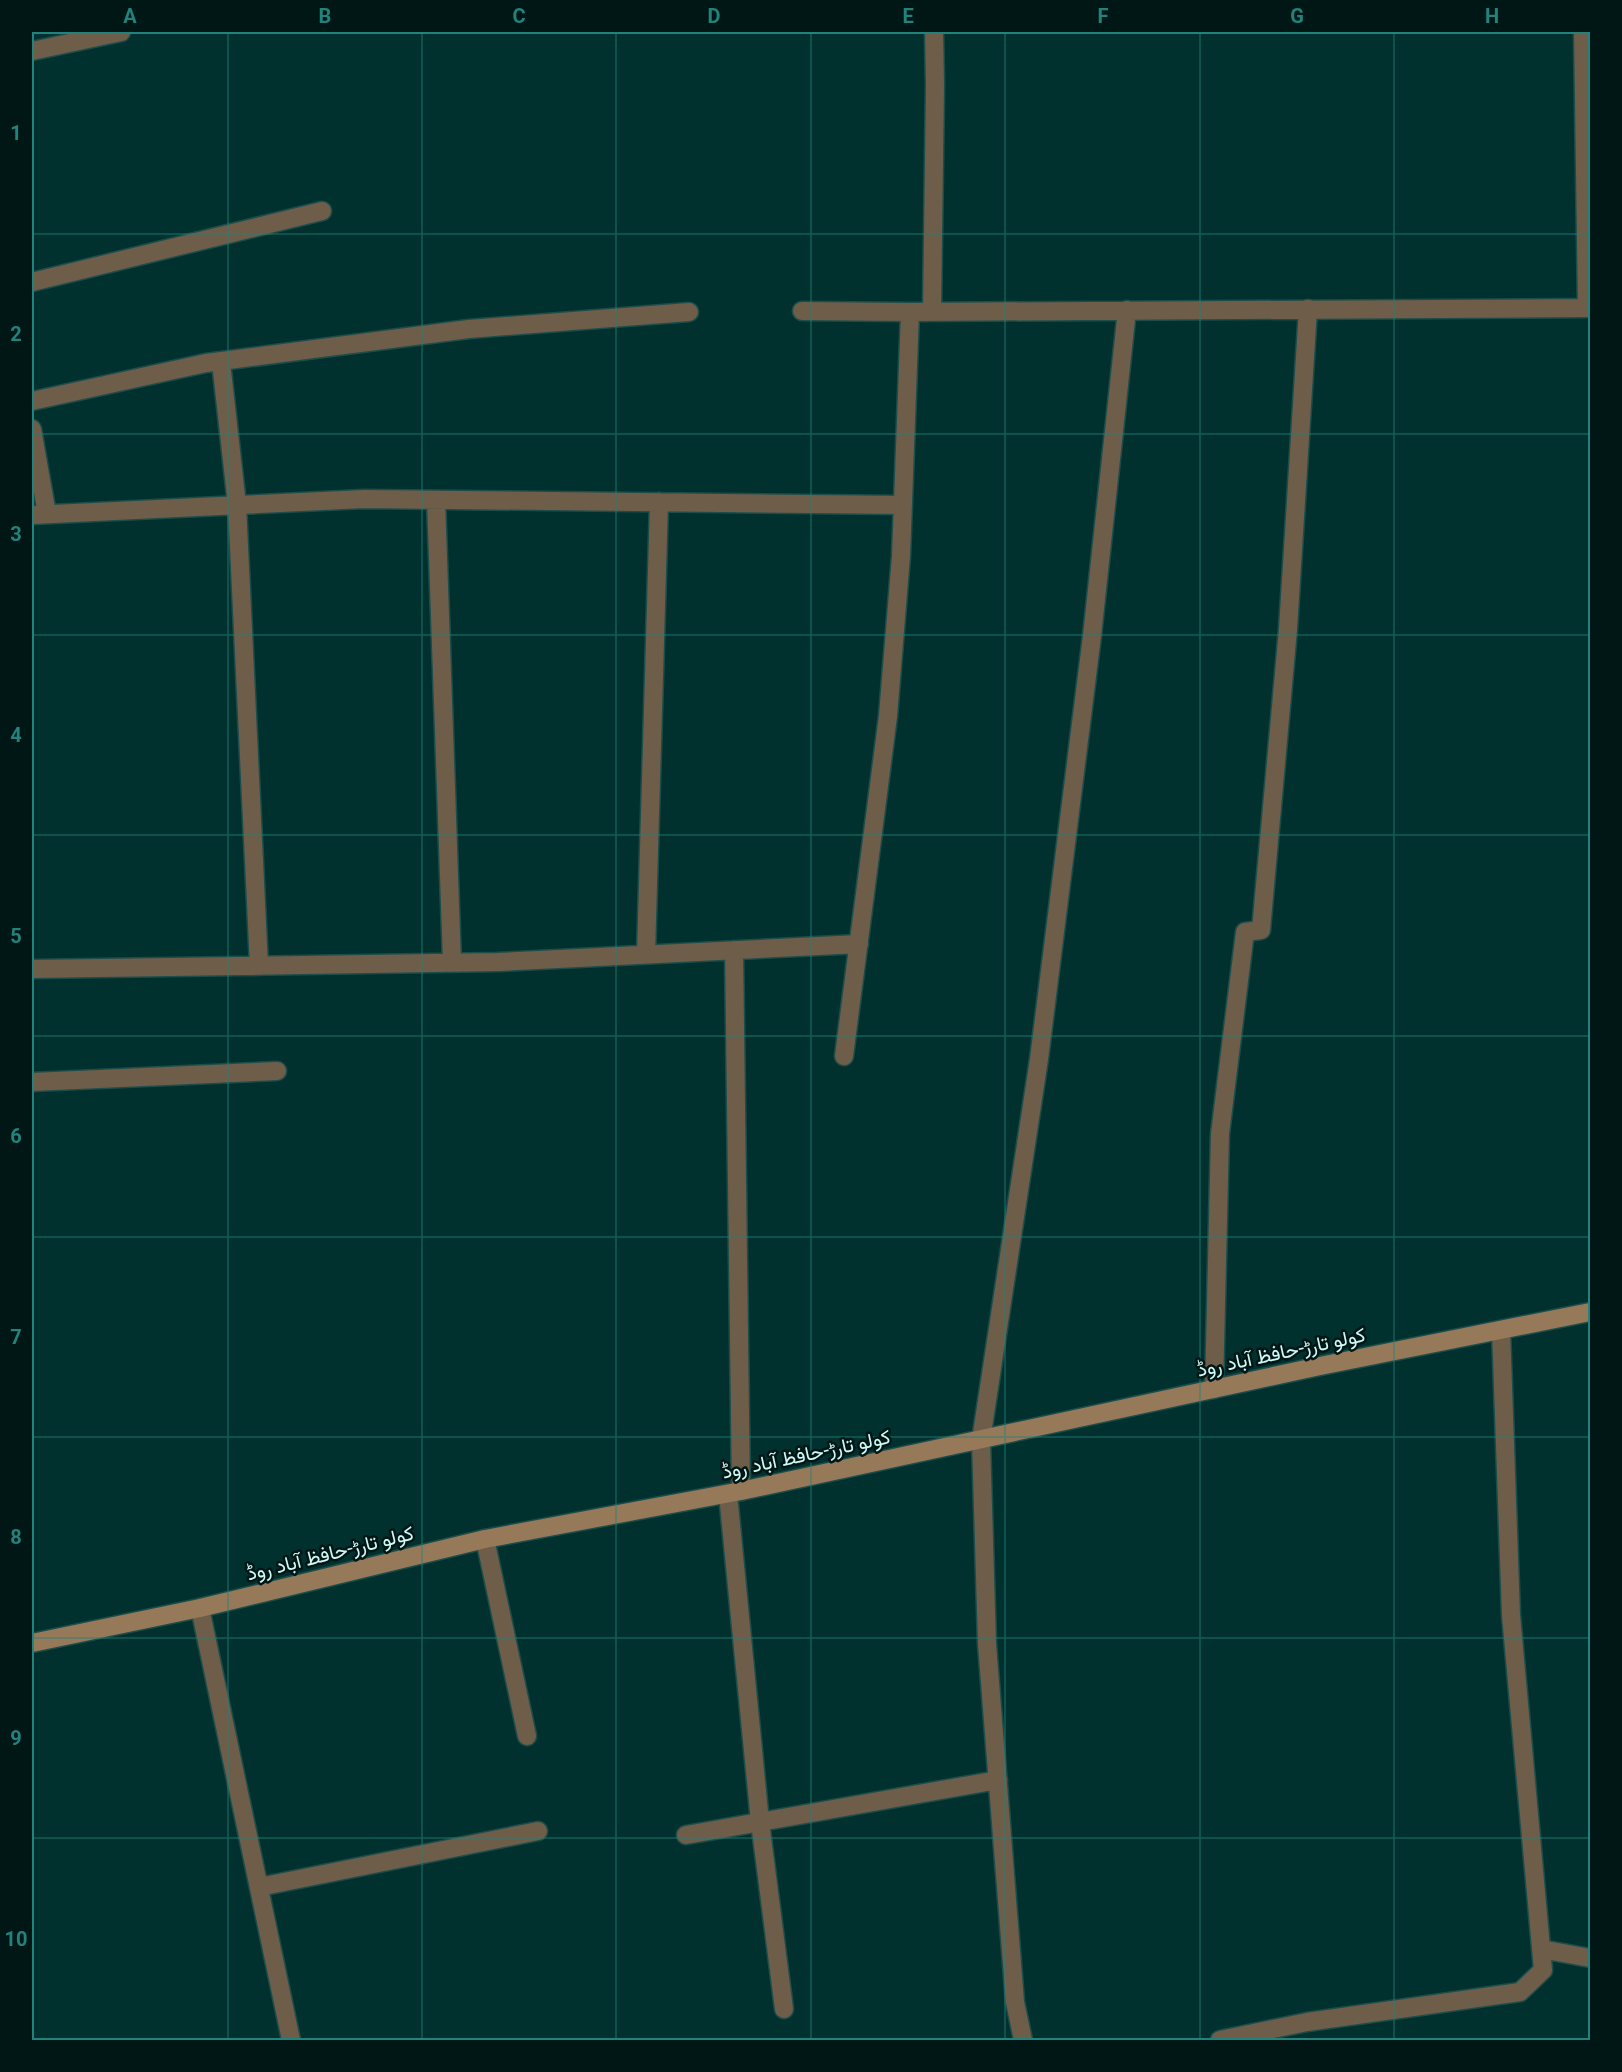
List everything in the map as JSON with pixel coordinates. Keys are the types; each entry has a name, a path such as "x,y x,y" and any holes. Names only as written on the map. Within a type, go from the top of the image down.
{"main road":[{"name":"کولو تارڑ-حافظ آباد روڈ","path":"32,1643 200,1608 485,1539 734,1493 1214,1389 1590,1312"}],"street":[{"path":"32,51 89,35 121,32"},
{"path":"932,312 934,32"},
{"path":"802,311 1588,308 1583,32"},
{"path":"32,282 322,211"},
{"path":"1214,1389 1220,1134 1245,932 1261,930 1288,629 1308,309"},
{"path":"1023,2040 1016,2002 987,1644 981,1440 1039,1059 1092,636 1127,310"},
{"path":"32,401 206,363 470,329 689,312"},
{"path":"844,1056 888,716 902,556 910,312"},
{"path":"222,362 237,506 259,966"},
{"path":"32,429 39,514 364,499 903,505"},
{"path":"436,500 452,962"},
{"path":"646,954 659,502"},
{"path":"32,969 452,962 859,944"},
{"path":"734,950 734,1493 760,1822 784,2009"},
{"path":"32,1082 276,1071"},
{"path":"1220,2040 1307,2022 1520,1992 1543,1970 1511,1615 1501,1330"},
{"path":"485,1539 526,1736"},
{"path":"200,1608 291,2040"},
{"path":"686,1835 998,1780"},
{"path":"259,1887 538,1831"},
{"path":"1541,1949 1590,1958"}]}
